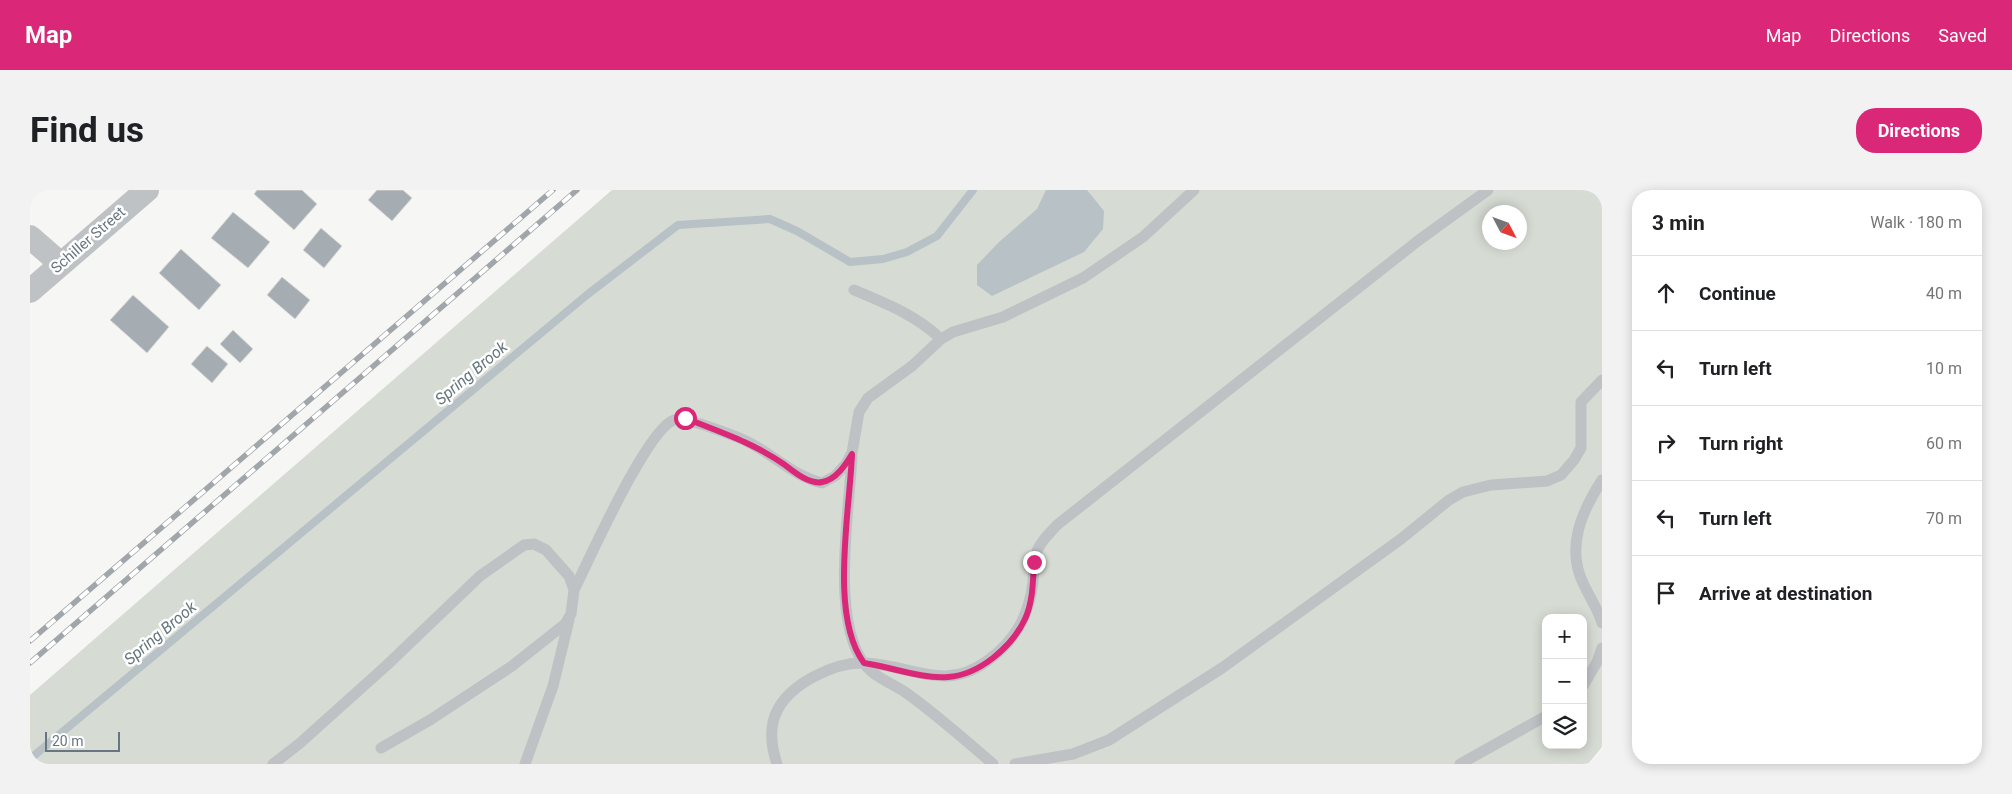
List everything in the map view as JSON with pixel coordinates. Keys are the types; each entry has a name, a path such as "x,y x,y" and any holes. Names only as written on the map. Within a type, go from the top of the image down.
{"street":[{"name":"Schiller Street","path":"30,291 147,190"},
{"path":"30,237 61,264"}],"lane":[{"path":"993,764 932,712 904,691 871,672 858,654 845,602 843,572 852,454 859,412 868,398 912,366 941,338 953,332 1003,317 1083,278 1143,237 1194,190"},
{"path":"778,764 772,748 771,730 777,710 786,697 809,680 827,670 841,665 864,663 947,677 967,673 991,659 1014,637 1025,619 1038,549 1057,525 1419,240 1488,190"},
{"path":"854,290 906,313 927,326 941,338"},
{"path":"1016,764 1074,754 1109,740 1222,668 1401,539 1449,500 1463,492 1491,485 1547,481 1561,475 1574,460 1581,448 1581,402 1602,380"},
{"path":"525,764 553,686 571,614 574,590 603,527 655,436 672,420 685,418 741,439 809,480 822,482 835,476 852,454"},
{"path":"1602,480 1582,516 1576,535 1576,551 1580,577 1602,624"},
{"path":"273,764 299,744 387,665 473,582 524,545 534,544 546,550 569,576 574,590"},
{"path":"381,748 453,706 512,666 565,624 571,614"},
{"path":"1587,679 1597,662 1602,648"},
{"path":"1460,764 1542,718"}],"shaded area":[{"path":"612,190 1602,190 1602,747 1588,764 30,764 30,695"},
{"path":"1046,190 1087,190 1104,211 1103,229 1084,252 992,296 977,285 977,265 999,242 1037,209"}],"building":[{"path":"257,190 302,190 317,204 294,230 254,194"},
{"path":"377,190 403,190 412,198 392,221 368,200"},
{"path":"233,212 270,242 248,268 211,238"},
{"path":"321,228 342,246 324,268 303,250"},
{"path":"181,249 221,285 199,310 159,273"},
{"path":"282,277 310,300 295,319 267,295"},
{"path":"133,295 169,327 147,353 110,320"},
{"path":"233,330 253,349 240,363 220,344"},
{"path":"207,346 228,364 212,383 191,364"}],"waterway":[{"name":"Spring Brook","path":"30,759 588,294 678,225 770,219 797,231 850,262 883,259 907,252 937,236 973,190"}],"railway":[{"path":"30,641 553,190"},
{"path":"30,663 577,190"}],"route":[{"path":"685,418 741,439 774,457 809,480 822,482 835,476 852,454 847,544 843,572 845,602 851,629 858,654 864,663 926,675 947,677 967,673 985,663 1002,650 1014,637 1025,619 1033,582 1034,562"}]}
